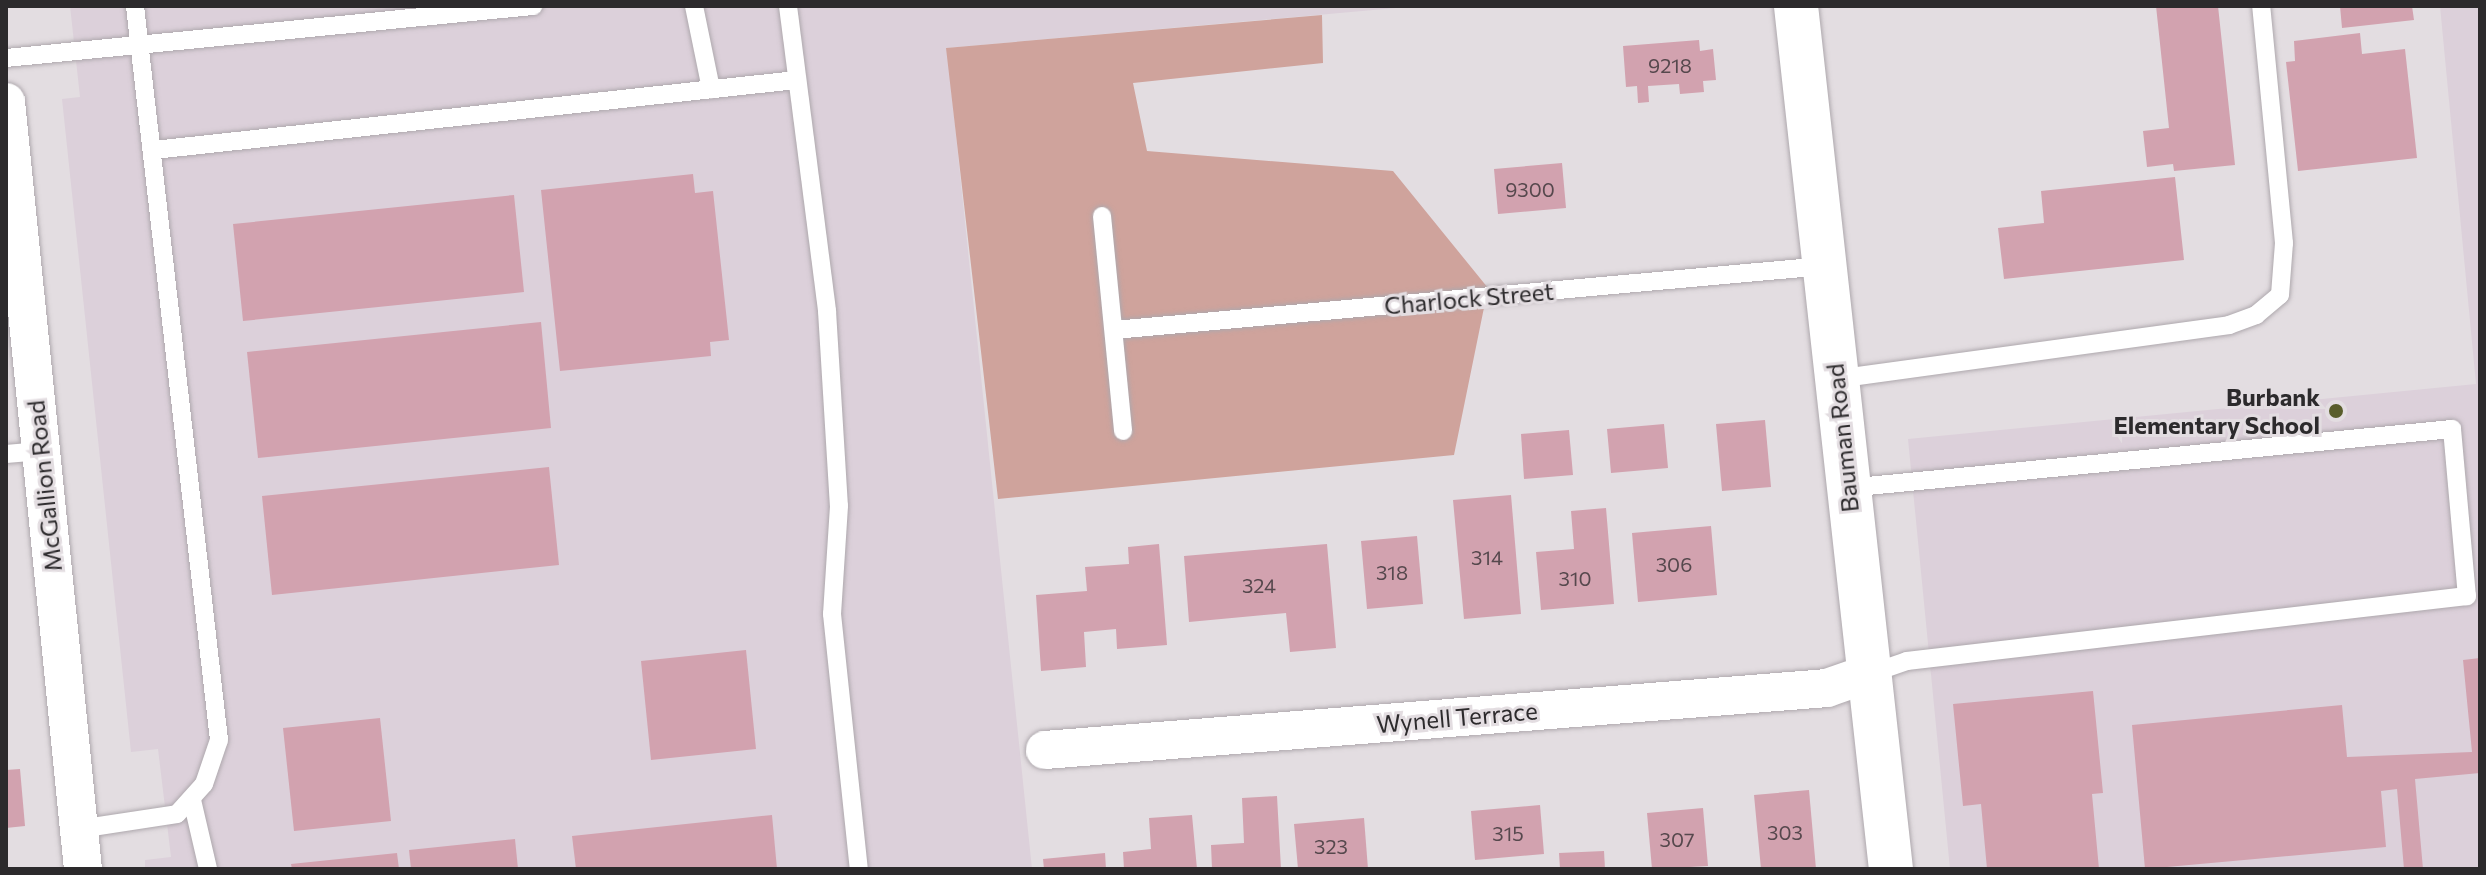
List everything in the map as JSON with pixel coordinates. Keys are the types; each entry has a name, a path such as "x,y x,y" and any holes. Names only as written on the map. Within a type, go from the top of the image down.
{"street":[{"name":"Bauman Road","path":"1796,6 1867,674 1891,869"},
{"name":"McGallion Road","path":"6,102 23,452 83,869"},
{"name":"Wynell Terrace","path":"1045,750 1827,688 1867,674"}],"lane":[{"path":"79,829 166,818 192,800 210,773 219,740 154,150 135,6"},
{"path":"6,58 533,6"},
{"path":"694,6 711,89"},
{"path":"788,6 827,311 839,506 832,614 859,869"},
{"path":"1836,379 2229,325 2256,315 2280,295 2284,243 2261,6"},
{"path":"154,150 796,80"},
{"path":"1102,216 1123,431"},
{"name":"Charlock Street","path":"1114,330 1824,266"},
{"path":"1847,488 2452,429 2467,596 1907,661 1867,674"},
{"path":"192,800 208,869"}],"shaded area":[{"path":"70,6 1418,6 947,48 1032,869 145,869 145,860 171,857 158,749 131,752 62,99 80,97"},
{"name":"Burbank Elementary School","path":"2440,6 2480,6 2480,869 1950,869 1908,439 2476,384"},
{"path":"1322,15 1323,63 1133,83 1147,151 1393,171 1488,288 1454,455 998,499 946,48"}],"building":[{"path":"2156,6 2218,6 2235,165 2174,171 2173,164 2147,167 2143,131 2169,128"},
{"path":"2340,6 2412,6 2414,20 2342,28"},
{"path":"2360,33 2362,54 2405,49 2417,158 2298,171 2286,62 2295,61 2294,41"},
{"path":"1699,40 1700,51 1713,49 1716,80 1703,81 1704,92 1680,94 1679,84 1648,86 1649,102 1638,103 1637,86 1626,87 1623,46"},
{"path":"1562,163 1566,208 1498,214 1494,169"},
{"path":"693,174 695,193 713,191 729,340 710,342 711,356 560,371 541,190"},
{"path":"2175,177 2184,260 2004,279 1998,228 2044,223 2041,191"},
{"path":"514,195 524,292 243,321 233,224"},
{"path":"541,322 551,428 258,458 247,352"},
{"path":"1765,420 1771,487 1722,491 1716,424"},
{"path":"1664,424 1668,468 1611,473 1607,429"},
{"path":"1569,430 1573,475 1524,479 1521,434"},
{"path":"549,467 559,565 272,595 262,496"},
{"path":"1511,495 1521,614 1464,619 1453,500"},
{"path":"1606,508 1614,604 1541,610 1536,552 1574,549 1571,511"},
{"path":"1711,526 1717,595 1638,602 1632,533"},
{"path":"1417,536 1423,604 1367,609 1361,541"},
{"path":"1159,544 1167,645 1117,649 1116,629 1084,632 1086,667 1041,671 1036,595 1087,591 1085,567 1129,564 1128,547"},
{"path":"1327,544 1336,648 1290,652 1286,613 1189,622 1184,556"},
{"path":"746,650 756,749 651,760 641,661"},
{"path":"2480,658 2480,773 2415,779 2423,869 2404,869 2397,789 2381,791 2386,847 2145,869 2132,725 2342,705 2347,757 2472,752 2463,660"},
{"path":"2093,691 2103,793 2092,794 2099,869 1987,869 1981,804 1963,806 1953,704"},
{"path":"380,718 391,821 294,831 283,728"},
{"path":"20,769 25,826 6,828 6,770"},
{"path":"1809,790 1816,869 1761,869 1754,795"},
{"path":"1277,796 1281,869 1212,869 1211,845 1244,843 1242,798"},
{"path":"1540,805 1544,854 1475,860 1471,811"},
{"path":"1703,808 1708,866 1652,869 1647,813"},
{"path":"772,815 777,869 576,869 572,836"},
{"path":"1192,815 1197,869 1124,869 1123,852 1151,849 1149,818"},
{"path":"1364,818 1368,869 1298,869 1294,824"},
{"path":"515,839 518,869 411,869 409,850"},
{"path":"1604,851 1605,869 1560,869 1559,853"},
{"path":"397,853 399,869 292,869 291,864"},
{"path":"1105,853 1106,869 1044,869 1043,859"}],"place":[{"name":"Burbank Elementary School","path":"2336,411"}]}
